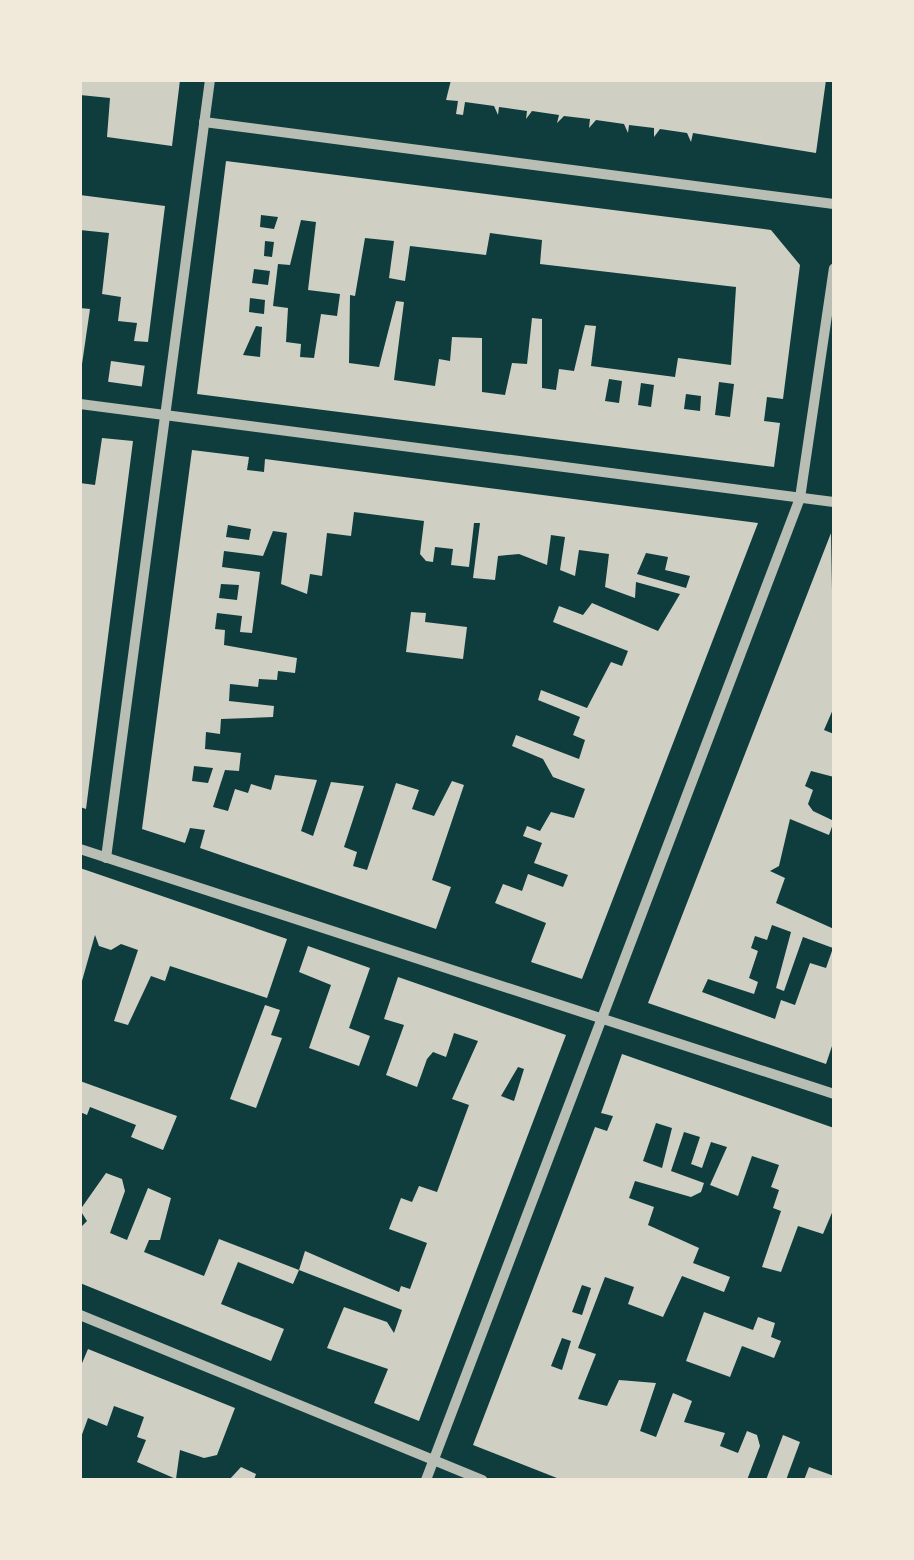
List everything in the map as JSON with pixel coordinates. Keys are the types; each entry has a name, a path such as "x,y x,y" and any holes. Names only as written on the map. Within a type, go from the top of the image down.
{"street":[{"path":"106,858 210,80"},
{"path":"204,122 834,204"},
{"path":"426,1480 800,498 834,268"},
{"path":"80,404 834,502"},
{"path":"80,849 604,1015 834,1094"},
{"path":"80,1316 484,1480"}],"building":[{"path":"80,80 180,80 172,146 107,137 110,98 80,95"},
{"path":"451,80 826,80 816,153 693,133 691,142 687,133 660,129 654,137 654,128 629,125 628,133 624,124 596,120 589,128 590,119 564,116 557,123 559,115 532,111 526,119 527,111 499,107 498,115 494,106 465,102 463,115 456,114 458,101 446,100"},
{"path":"226,161 771,230 800,265 783,399 767,397 764,421 780,423 774,467 197,394","holes":["261,215 278,217 274,229 260,227","301,220 316,222 308,290 340,294 337,316 321,314 314,358 300,357 301,344 286,342 288,308 273,306 278,264 290,265","490,233 542,240 540,264 736,287 731,365 678,358 675,377 591,366 596,326 585,325 574,371 559,369 556,390 542,388 542,319 532,318 527,364 512,363 505,395 482,392 482,338 452,337 450,361 439,359 435,386 394,380 404,302 396,301 379,367 349,363 350,295 355,296 365,238 394,241 389,278 405,281 410,246 486,255","265,241 274,242 272,257 264,256","254,269 270,271 268,285 252,283","250,298 265,300 264,314 249,312","256,326 262,327 260,357 243,355","609,379 622,381 619,403 605,401","719,382 734,384 730,417 715,415","641,383 654,385 651,407 638,405","686,394 701,396 700,411 684,409"]},
{"path":"80,195 165,206 148,342 134,341 137,323 118,321 121,297 102,294 109,233 80,230"},
{"path":"80,308 90,309 82,364 80,364"},
{"path":"111,361 145,366 142,387 108,382"},
{"path":"102,438 133,441 86,809 80,807 80,483 95,485"},
{"path":"192,450 249,457 247,470 264,472 265,459 758,523 582,979 531,962 546,923 495,903 503,884 522,891 528,874 563,887 568,875 534,863 542,843 523,836 527,826 540,831 551,812 574,818 585,789 553,777 543,759 512,746 516,735 579,759 585,740 573,735 580,717 538,700 541,690 587,708 611,662 622,666 628,651 553,622 559,606 583,615 592,603 658,631 680,594 636,582 635,598 605,587 609,554 579,550 575,576 560,570 565,537 551,535 547,565 519,554 498,556 495,580 473,578 480,523 474,523 469,567 451,565 453,549 435,547 433,562 426,561 420,554 424,521 354,512 351,536 327,533 322,576 310,574 307,594 281,584 287,533 273,531 263,556 224,551 222,567 260,572 252,633 240,632 242,616 217,613 215,629 225,630 224,645 297,658 295,673 278,671 277,680 259,679 258,687 230,684 229,701 274,706 273,717 221,719 220,734 206,732 205,749 241,753 239,771 225,770 213,807 228,811 235,789 248,793 251,784 271,790 275,775 317,780 301,831 313,836 331,782 364,786 344,847 357,852 353,866 367,870 396,783 419,790 412,809 434,816 452,781 464,785 432,880 451,887 436,929 200,848 205,830 190,828 185,843 142,829","holes":["228,525 251,529 249,540 226,537","646,553 668,557 665,570 690,576 686,588 637,574","221,584 239,585 237,600 219,598","194,766 213,768 208,783 192,781"]},
{"path":"831,533 834,707 824,730 834,734 834,777 811,771 805,786 813,790 808,804 813,811 834,821 829,835 790,819 779,866 770,871 785,878 776,903 834,929 834,1040 826,1064 648,1003","holes":["772,925 791,932 776,988 784,991 803,937 833,948 826,968 810,963 795,1005 781,1000 775,1019 702,992 708,979 754,994 758,982 749,978 758,951 751,948 755,936 767,940"]},
{"path":"411,612 426,613 425,622 467,627 463,659 406,652"},
{"path":"80,868 287,939 267,998 170,966 165,981 151,976 128,1025 114,1021 138,950 121,944 111,950 99,946 95,935 80,988"},
{"path":"308,946 370,968 349,1028 370,1036 359,1066 309,1048 331,985 299,972"},
{"path":"398,977 566,1035 419,1421 374,1403 388,1369 327,1348 344,1307 387,1322 394,1333 402,1310 299,1270 305,1251 399,1292 401,1286 410,1289 427,1243 389,1229 401,1198 412,1202 419,1186 437,1192 469,1105 452,1099 478,1041 454,1033 446,1057 433,1052 427,1059 417,1087 386,1075 404,1025 384,1019","holes":["518,1067 524,1069 514,1101 501,1096"]},
{"path":"265,1005 280,1010 271,1035 282,1038 256,1108 230,1099"},
{"path":"622,1054 834,1128 834,1208 823,1234 798,1226 781,1272 762,1267 781,1211 773,1208 779,1190 771,1187 779,1165 752,1156 738,1196 710,1185 727,1147 711,1142 702,1168 691,1164 700,1137 684,1132 671,1171 704,1183 701,1192 691,1197 635,1181 629,1198 654,1207 648,1225 699,1248 693,1263 730,1277 724,1292 682,1276 663,1317 628,1304 634,1287 605,1277 578,1348 596,1354 578,1399 607,1406 619,1380 656,1383 640,1431 656,1437 673,1393 692,1401 684,1422 725,1433 720,1446 738,1453 747,1431 757,1435 760,1446 747,1480 562,1480 473,1445 595,1127 607,1131 613,1116 601,1113","holes":["656,1123 672,1128 662,1168 643,1161","582,1285 591,1288 582,1315 572,1312","562,1338 571,1341 562,1370 551,1366"]},
{"path":"80,1081 177,1116 163,1150 131,1137 136,1125 90,1107 87,1115 80,1112"},
{"path":"106,1173 122,1179 125,1191 110,1233 127,1240 148,1188 171,1198 160,1240 149,1240 144,1252 204,1276 219,1239 299,1270 293,1284 238,1262 221,1304 284,1329 271,1361 80,1283 80,1228 87,1221 80,1210"},
{"path":"704,1312 753,1330 758,1317 775,1323 771,1337 781,1341 774,1358 742,1346 730,1377 686,1361"},
{"path":"88,1349 235,1408 217,1455 204,1458 180,1450 176,1479 137,1462 146,1440 137,1437 144,1417 114,1406 107,1426 88,1418 80,1440 80,1368"},
{"path":"783,1435 800,1442 786,1480 766,1480"},
{"path":"241,1467 256,1474 254,1480 229,1480"},
{"path":"809,1467 834,1476 834,1480 804,1480"}]}
